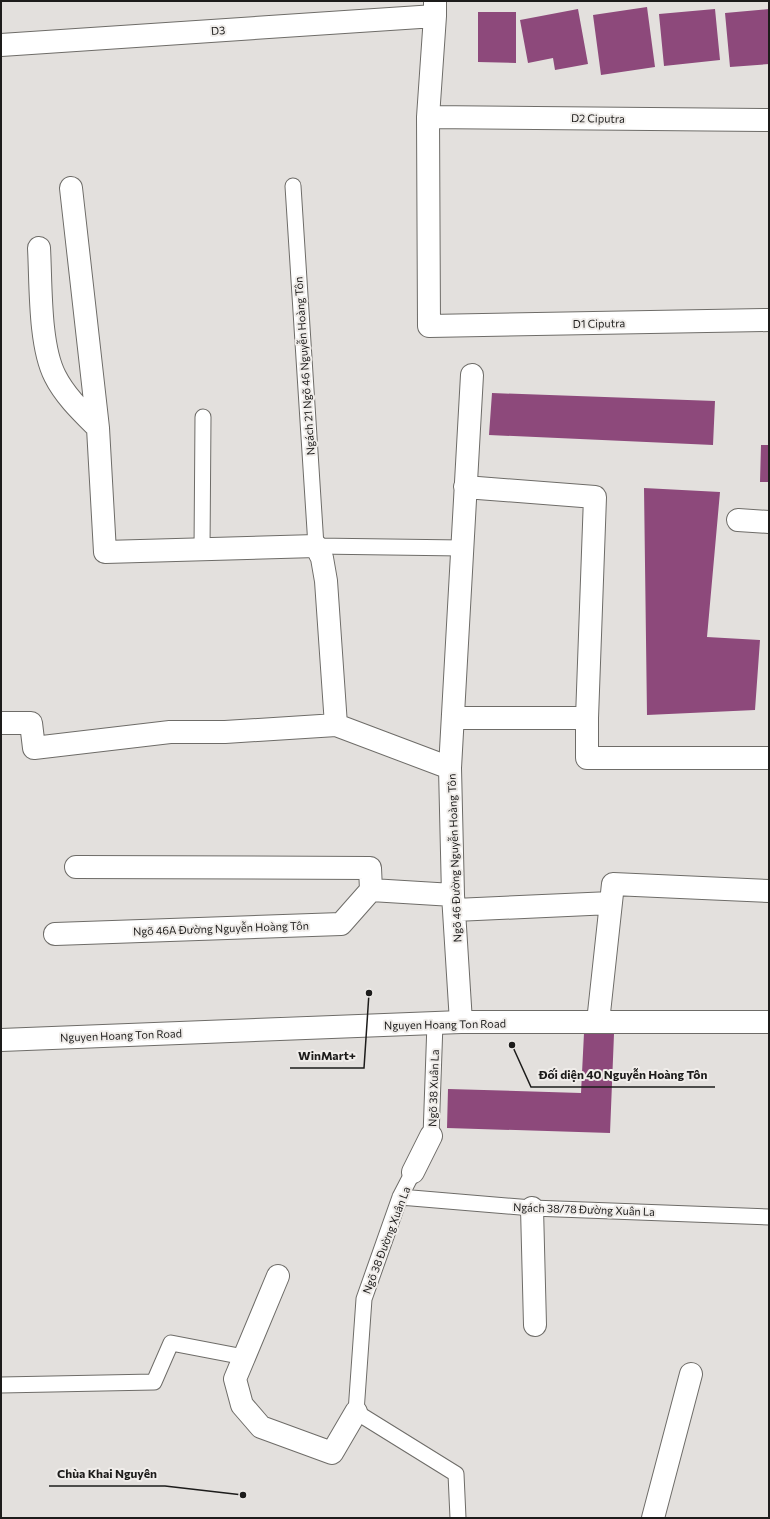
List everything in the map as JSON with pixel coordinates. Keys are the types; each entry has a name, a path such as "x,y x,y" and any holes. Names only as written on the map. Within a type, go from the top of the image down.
{"street":[{"name":"D3","path":"1,45 435,9"},
{"path":"428,117 435,9"},
{"name":"D2 Ciputra","path":"428,117 769,120"},
{"name":"D1 Ciputra","path":"428,117 429,326 769,320"},
{"path":"1,723 31,723 34,748 170,732 225,732 336,725 326,581 322,558 316,546 105,552 98,428 71,188"},
{"path":"39,248 44,337 54,375 79,409 98,428"},
{"path":"450,768 472,375"},
{"path":"465,487 595,497 587,718 587,758 769,758"},
{"path":"738,520 769,522"},
{"path":"453,718 587,718"},
{"name":"Ngõ 46 Đường Nguyễn Hoàng Tôn","path":"336,725 450,768 454,902 461,1022"},
{"path":"76,867 370,868 371,890 454,902 611,903"},
{"path":"598,1022 613,884 769,890"},
{"name":"Ngõ 46A Đường Nguyễn Hoàng Tôn","path":"55,934 340,924 371,890"},
{"name":"Nguyen Hoang Ton Road","path":"1,1040 461,1022 769,1022"},
{"name":"Ngõ 38 Xuân La","path":"413,1172 431,1136"},
{"path":"532,1208 535,1325"},
{"path":"278,1276 235,1379 242,1405 261,1427 332,1452 356,1412"},
{"path":"653,1518 691,1374"}],"lane":[{"name":"Ngách 21 Ngõ 46 Nguyễn Hoàng Tôn","path":"293,186 316,546"},
{"path":"202,550 203,417"},
{"path":"316,546 462,548"},
{"name":"Ngõ 38 Xuân La","path":"431,1136 435,1023"},
{"name":"Ngõ 38 Đường Xuân La","path":"356,1412 364,1299 400,1198 413,1172"},
{"name":"Ngách 38/78 Đường Xuân La","path":"400,1198 532,1208 769,1217"},
{"path":"1,1384 154,1382 171,1343 244,1357"},
{"path":"356,1412 456,1474 458,1518"}],"building":[{"path":"647,7 655,67 601,75 593,15"},
{"path":"578,9 588,64 555,70 553,58 528,63 520,20"},
{"path":"715,9 720,60 664,66 659,14"},
{"path":"769,9 769,64 730,67 725,13"},
{"path":"478,12 516,12 516,63 478,62"},
{"path":"492,393 715,401 713,445 489,435"},
{"path":"761,445 769,445 769,482 760,482"},
{"path":"644,488 720,492 707,637 760,640 755,710 647,715"},
{"path":"584,1033 614,1034 610,1133 447,1128 448,1089 581,1093"}],"place":[{"name":"WinMart+","path":"369,993"},
{"name":"Đối diện 40 Nguyễn Hoàng Tôn","path":"512,1045"},
{"name":"Chùa Khai Nguyên","path":"243,1495"}]}
